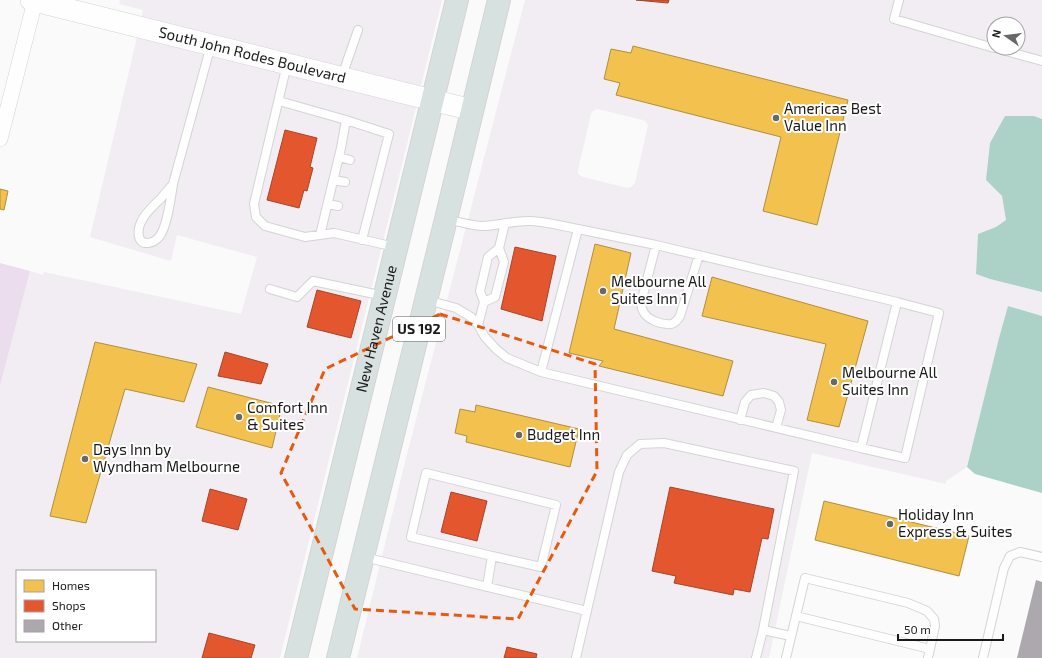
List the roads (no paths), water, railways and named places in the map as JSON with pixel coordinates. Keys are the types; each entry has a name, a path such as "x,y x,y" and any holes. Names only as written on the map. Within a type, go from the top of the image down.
{"main road":[{"name":"South John Rodes Boulevard","path":"33,0 472,110"},
{"name":"New Haven Avenue","path":"296,658 457,0"},
{"name":"US 192","path":"338,658 499,0"}],"street":[{"path":"0,139 33,0"}],"lane":[{"path":"899,0 894,19 986,45"},
{"path":"341,77 358,30"},
{"path":"173,184 163,197 145,215 141,222 139,236 144,242 152,242 162,234 173,184 212,45"},
{"path":"1024,56 1042,61"},
{"path":"287,63 254,204 256,217 265,226 305,237 334,233 396,248"},
{"path":"278,101 389,134 376,166 365,214 362,240"},
{"path":"320,235 334,180 346,120"},
{"path":"339,157 350,160"},
{"path":"334,180 344,182"},
{"path":"328,204 338,206"},
{"path":"426,299 456,308 471,316 485,337 507,358 542,372 905,458 938,313 656,244 578,229 528,221 481,226 446,219"},
{"path":"484,302 495,297 504,262 499,248 505,224"},
{"path":"542,372 578,229"},
{"path":"656,244 641,306 647,317 655,321 672,324 677,321 680,316 699,255"},
{"path":"478,325 484,302 480,291 488,257 499,248"},
{"path":"270,289 296,297 314,281 385,296"},
{"path":"861,448 897,302"},
{"path":"740,420 745,402 751,395 764,393 774,396 779,402 781,410 776,428"},
{"path":"576,658 619,472 627,455 640,444 664,443 794,471 763,630 756,658"},
{"path":"426,473 556,505 541,567 492,556 411,537 426,473"},
{"path":"983,658 1004,568 1010,556 1020,552 1042,557"},
{"path":"487,586 492,556"},
{"path":"363,557 587,610"},
{"path":"786,658 805,578 908,603 927,611 934,619 935,626 928,658"},
{"path":"796,616 930,649"},
{"path":"763,630 791,636"}],"place":[{"name":"Americas Best Value Inn","path":"776,118"},
{"name":"Melbourne All Suites Inn 1","path":"603,291"},
{"name":"Melbourne All Suites Inn","path":"834,382"},
{"name":"Comfort Inn & Suites","path":"239,417"},
{"name":"Budget Inn","path":"519,435"},
{"name":"Days Inn by Wyndham Melbourne","path":"85,459"},
{"name":"Holiday Inn Express & Suites","path":"890,524"}]}
